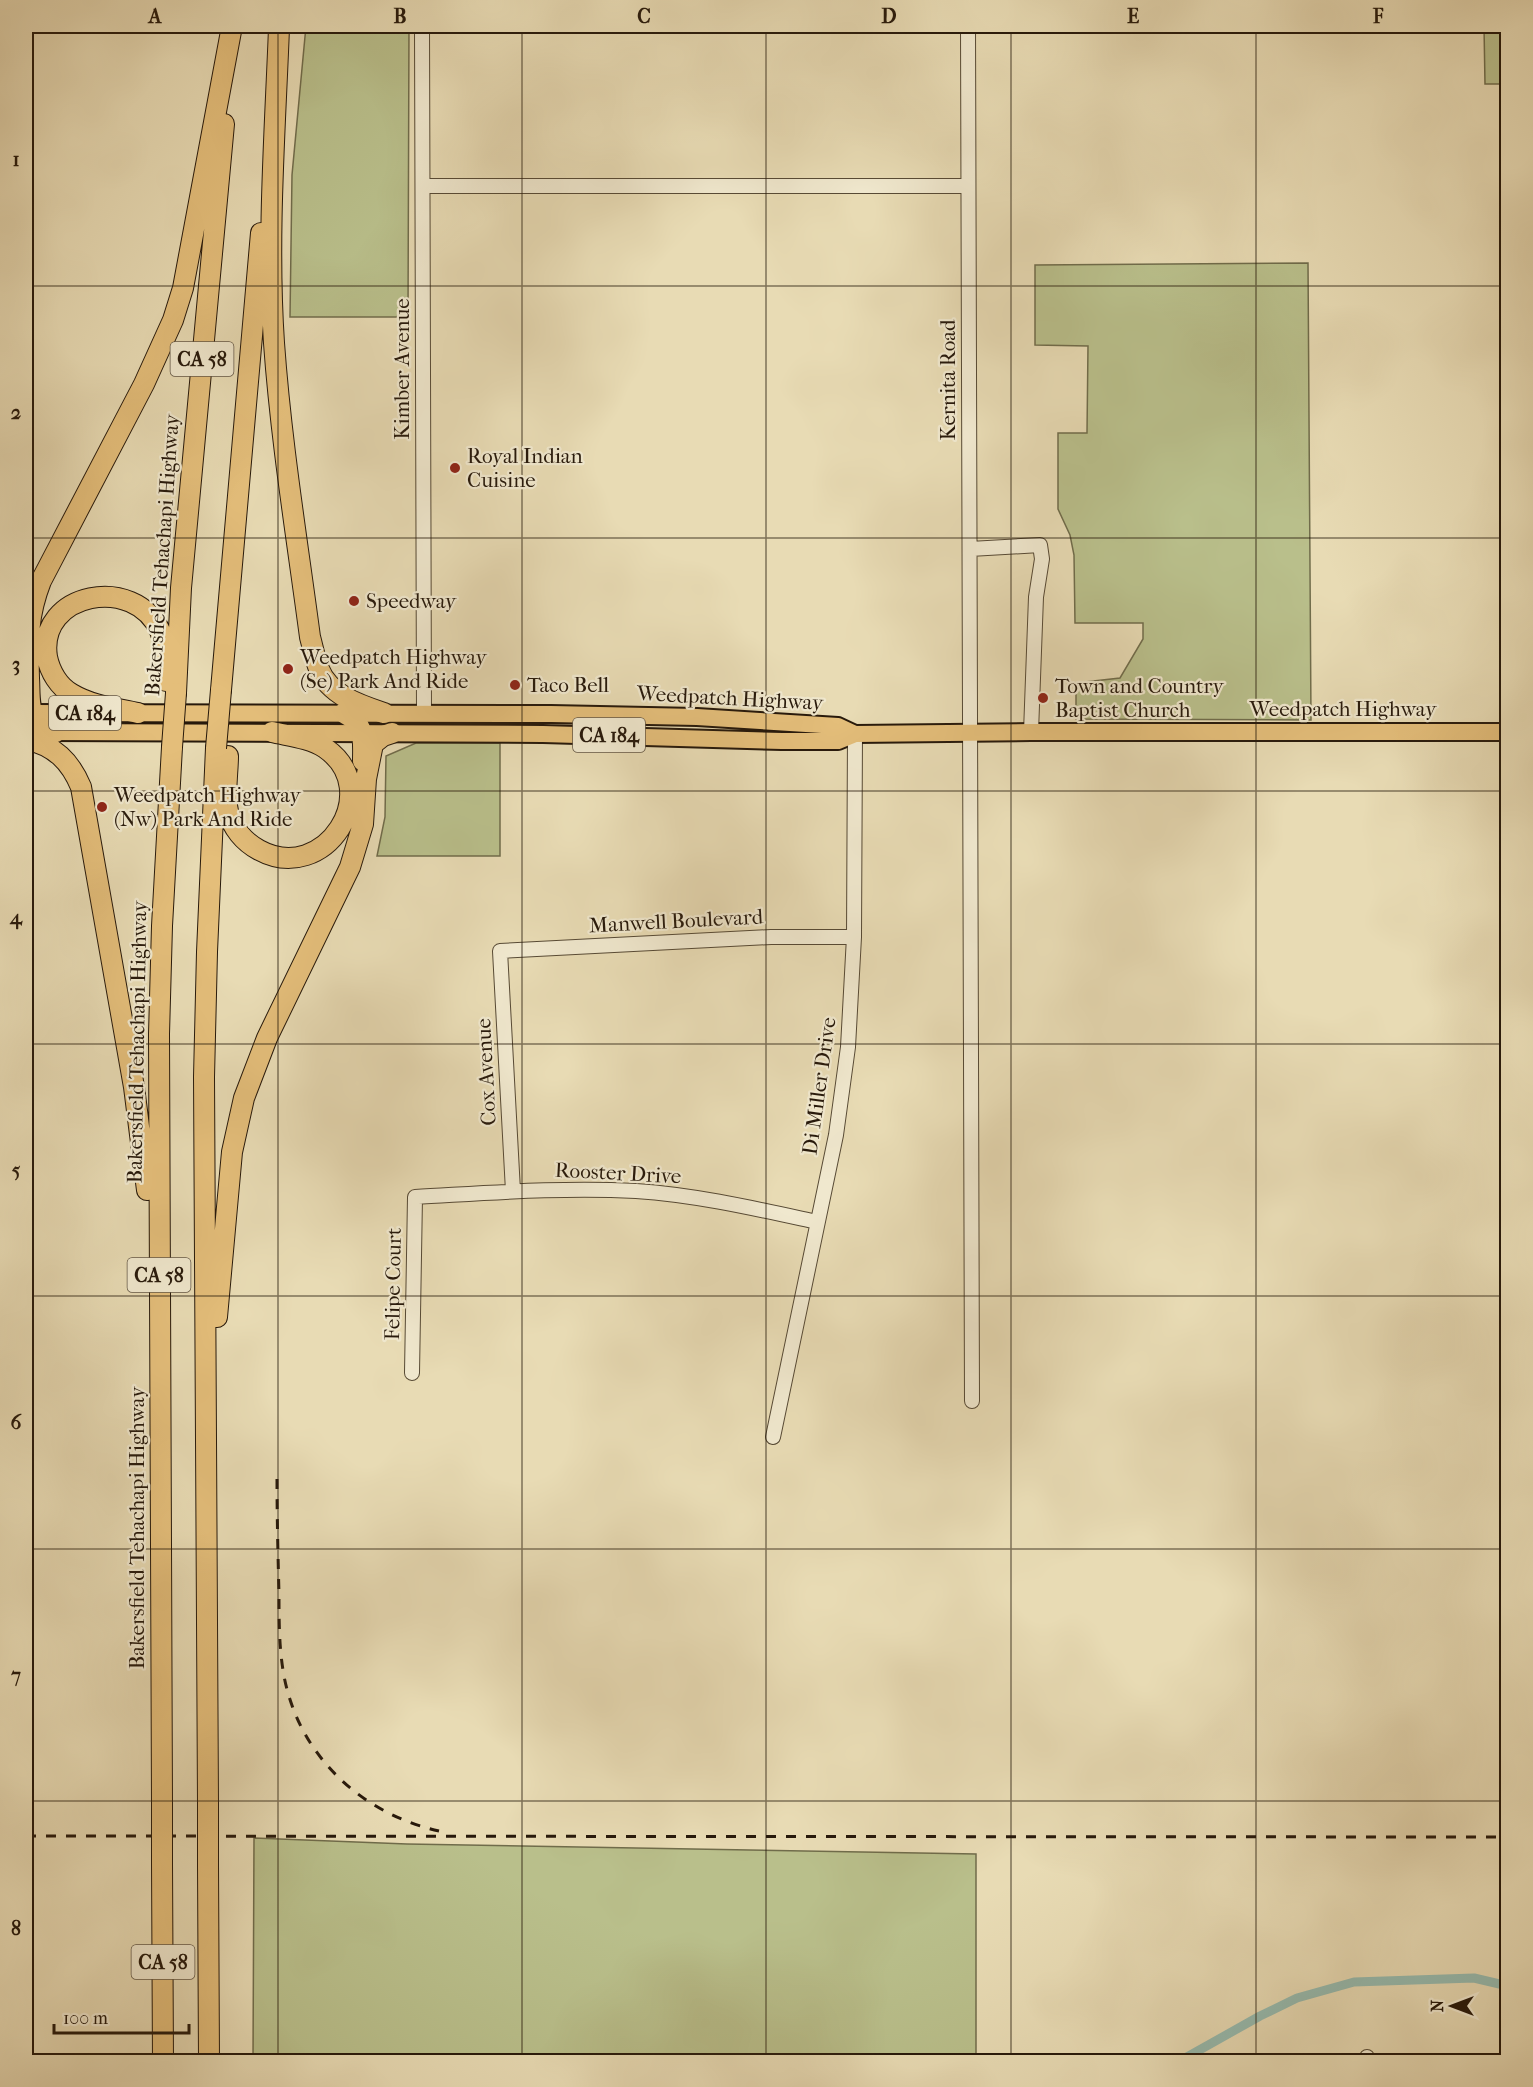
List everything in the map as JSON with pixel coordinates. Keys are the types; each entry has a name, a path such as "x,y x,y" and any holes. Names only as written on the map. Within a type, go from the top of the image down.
{"highway":[{"path":"56,732 40,724 29,713 26,669 33,602 40,581 144,384 173,320 183,288 233,26"},
{"name":"Bakersfield Tehachapi Highway","path":"163,2061 158,1143 162,926 172,747 172,693 233,26"},
{"path":"279,27 272,237 274,341 310,637 320,671 332,687 351,700 384,713"},
{"name":"CA 58","path":"209,2061 204,1066 207,929 223,748 229,587 279,27"},
{"path":"138,713 82,699 67,691 56,679 48,663 47,634 61,614 70,606 82,600 105,596 127,601 147,613 162,640 172,693"},
{"path":"344,713 358,722 362,732 366,779"},
{"path":"223,748 228,810 238,832 255,848 276,857 294,857 311,853 331,841 345,820 350,798 346,774 340,763 325,748 272,732"},
{"path":"207,1369 216,1325 232,1152 244,1098 267,1038 350,867 363,824 366,779 373,744 382,736 392,732"},
{"path":"26,739 56,752 73,768 81,788 141,1134 150,1241 161,1464"}],"main road":[{"name":"Weedpatch Highway","path":"29,713 424,713 697,717 838,726 855,734"},
{"name":"Weedpatch Highway","path":"26,732 392,732 838,741 855,734 1508,732"}],"street":[{"name":"Kimber Avenue","path":"422,26 424,713"},
{"name":"Kernita Road","path":"968,26 972,1401"},
{"path":"423,186 968,186"},
{"path":"970,549 1040,544 1031,732"},
{"name":"Di Miller Drive","path":"773,1437 836,1135 842,1091 851,1003 854,937 855,734"},
{"name":"Manwell Boulevard","path":"500,951 771,937 854,937"},
{"name":"Cox Avenue","path":"500,951 513,1191"},
{"name":"Rooster Drive","path":"416,1197 513,1191 596,1189 638,1191 721,1202 817,1221"},
{"name":"Felipe Court","path":"412,1373 416,1197"}],"green space":[{"path":"306,26 409,26 408,317 290,317 292,175"},
{"path":"1484,26 1507,26 1507,84 1485,84"},
{"path":"1308,263 1311,720 1076,719 1076,683 1120,678 1143,639 1143,623 1075,623 1074,555 1070,535 1058,509 1058,433 1087,433 1088,346 1035,345 1035,265"},
{"path":"416,743 500,743 500,856 377,856 385,817 386,756"},
{"path":"254,1838 407,1844 976,1854 976,2061 253,2061"}],"waterway":[{"path":"1178,2062 1297,1998 1354,1982 1474,1978 1508,1986"}],"railway":[{"path":"277,1479 281,1656 292,1705 304,1732 319,1756 360,1796 384,1811 411,1823 439,1831"},
{"path":"26,1836 1508,1837"}],"place":[{"name":"Royal Indian Cuisine","path":"455,468"},
{"name":"Speedway","path":"354,601"},
{"name":"Weedpatch Highway (Se) Park And Ride","path":"288,669"},
{"name":"Taco Bell","path":"515,685"},
{"name":"Town and Country Baptist Church","path":"1043,698"},
{"name":"Weedpatch Highway (Nw) Park And Ride","path":"102,807"}]}
